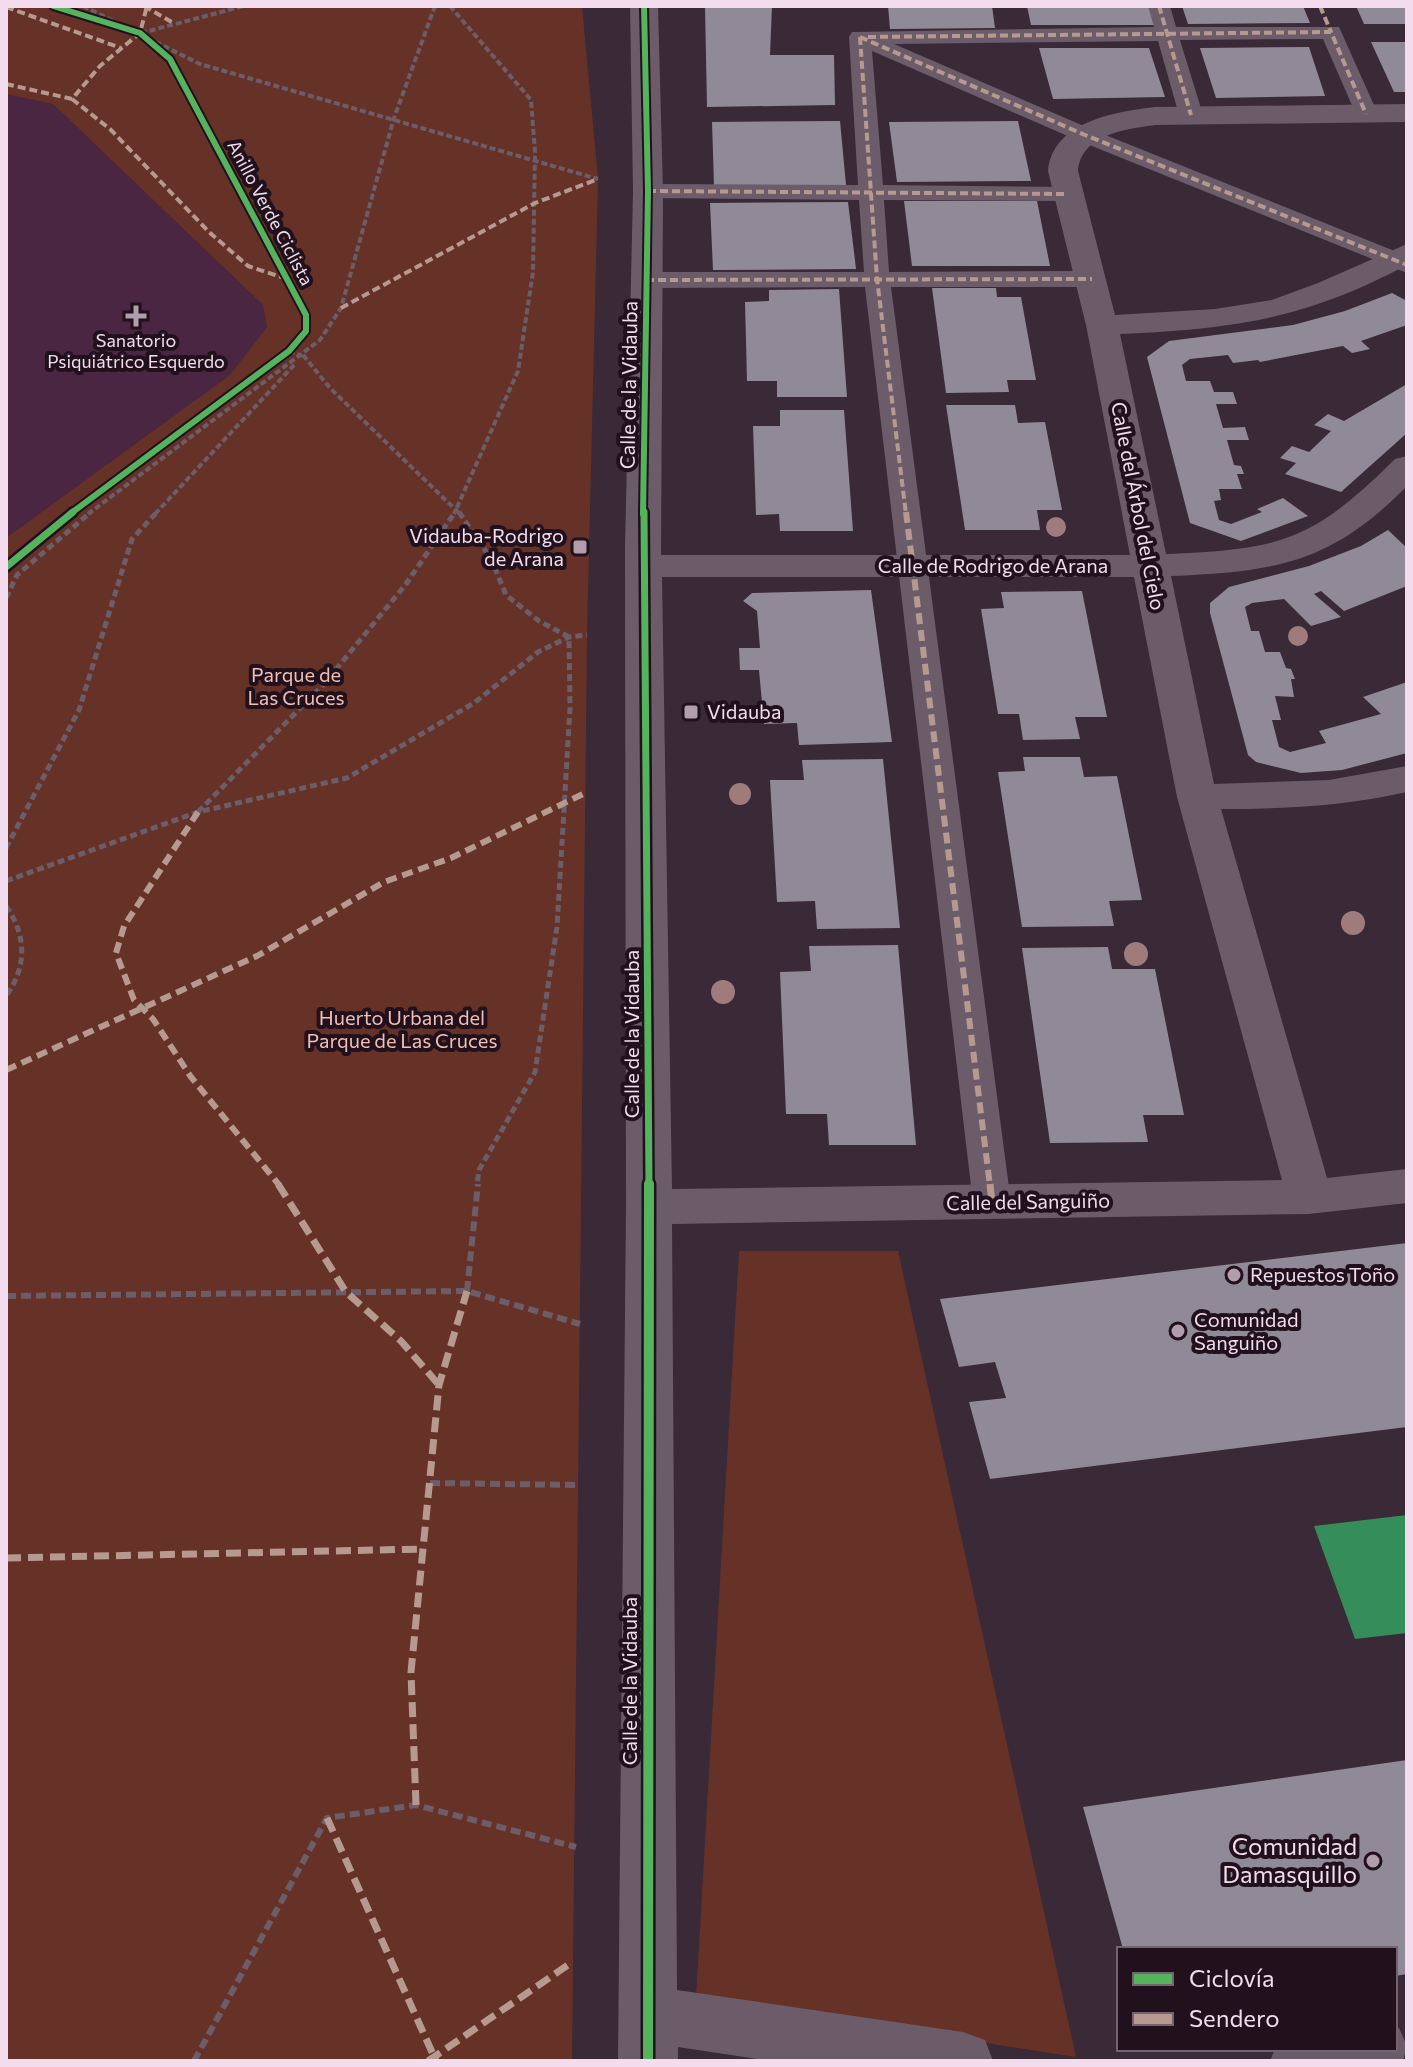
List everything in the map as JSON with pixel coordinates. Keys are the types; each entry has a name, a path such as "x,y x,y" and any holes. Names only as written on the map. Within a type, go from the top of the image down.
{"street":[{"name":"Calle de la Vidauba","path":"644,6 648,191 644,566 649,1207 648,2038"},
{"path":"1159,6 1191,115"},
{"path":"1320,6 1366,114"},
{"path":"860,37 1331,32"},
{"path":"860,37 1085,135 1403,259"},
{"path":"860,37 877,279 992,1203"},
{"path":"1085,135 1124,120 1191,115 1407,113"},
{"name":"Calle del Árbol del Cielo","path":"1085,135 1071,146 1064,159 1067,194 1102,325 1197,797 1281,1087 1309,1197"},
{"path":"648,191 1067,194"},
{"path":"1102,325 1191,321 1280,307 1403,259"},
{"path":"646,280 1092,279"},
{"name":"Calle de Rodrigo de Arana","path":"644,566 1149,566 1213,562 1285,552 1321,539 1352,519 1392,501 1407,466"},
{"path":"1197,797 1321,794 1407,779"},
{"name":"Calle del Sanguiño","path":"649,1207 1309,1197 1407,1186"},
{"path":"648,2038 963,2061"},
{"path":"1300,2061 1365,2051"}],"path":[{"path":"83,6 200,64 598,179"},
{"path":"140,33 244,6"},
{"path":"6,598 17,575 76,523 320,340 341,308 394,118 435,6"},
{"path":"198,812 324,684 406,584 457,509 518,371 533,272 535,160 531,100 450,6"},
{"path":"68,11 140,33 170,59"},
{"path":"119,478 289,351 298,341"},
{"path":"289,351 303,355 330,388 457,509 491,559 506,595 539,621 569,637"},
{"path":"6,848 79,710 132,539 303,355"},
{"path":"6,881 198,812 347,778 474,703 538,652 569,637 587,635"},
{"path":"467,1291 479,1170 535,1072 557,927 570,708 569,637"},
{"path":"6,906 22,933 23,961 6,996"},
{"path":"6,1296 467,1291 580,1324"},
{"path":"430,1483 578,1485"},
{"path":"194,2061 327,1818 416,1805 576,1847"}],"shaded area":[{"name":"Sanatorio Psiquiátrico Esquerdo","path":"6,94 53,104 263,305 268,327 230,375 6,538"},
{"path":"1407,1515 1407,1633 1355,1639 1314,1526"}],"green space":[{"name":"Parque de Las Cruces","path":"6,6 582,6 598,179 587,635 572,2061 6,2061 6,538 230,375 267,327 263,305 53,104 6,94"},
{"path":"739,1251 898,1251 1076,2057 696,1998"}],"building":[{"path":"705,6 772,6 770,55 834,55 835,105 707,107"},
{"path":"888,6 992,6 995,28 890,29"},
{"path":"1027,6 1149,6 1154,25 1031,25"},
{"path":"1182,6 1303,6 1310,23 1188,24"},
{"path":"1356,6 1407,6 1407,24 1364,24"},
{"path":"1371,42 1407,42 1407,92 1394,92"},
{"path":"1309,47 1325,96 1216,98 1200,48"},
{"path":"1039,48 1149,48 1165,97 1053,99"},
{"path":"840,121 846,185 714,185 712,122"},
{"path":"1018,121 1031,181 897,182 889,122"},
{"path":"904,201 1037,201 1050,266 912,266"},
{"path":"848,202 856,269 713,270 710,203"},
{"path":"932,288 996,288 997,297 1021,297 1036,380 1007,380 1009,392 946,393"},
{"path":"839,289 847,397 777,397 777,381 747,381 745,302 769,301 769,290"},
{"path":"1392,293 1407,301 1407,325 1361,341 1370,349 1352,353 1343,346 1260,362 1233,363 1228,355 1190,359 1182,365 1186,381 1210,381 1214,392 1233,392 1237,404 1216,404 1223,428 1245,427 1249,440 1227,440 1234,465 1241,466 1244,474 1237,474 1242,489 1219,489 1221,500 1214,501 1219,520 1231,524 1262,512 1257,509 1283,498 1308,516 1241,541 1190,523 1147,357 1169,341 1293,325 1345,311"},
{"path":"1407,384 1407,433 1341,492 1285,474 1296,463 1280,458 1292,446 1309,452 1331,431 1314,425 1328,414 1344,421"},
{"path":"946,405 1015,405 1018,423 1045,422 1062,510 1037,510 1040,530 965,530"},
{"path":"780,410 844,410 853,531 780,531 779,514 756,515 753,426 780,426"},
{"path":"1388,530 1407,548 1407,586 1344,611 1321,591 1314,594 1341,617 1311,626 1284,599 1252,603 1245,607 1251,631 1259,631 1265,652 1280,652 1286,668 1291,669 1295,679 1291,679 1294,697 1275,696 1281,720 1272,720 1279,747 1290,752 1326,743 1319,731 1381,714 1363,697 1407,682 1407,753 1342,770 1301,773 1256,762 1248,755 1210,613 1210,603 1229,587 1309,566 1361,546"},
{"path":"871,590 892,742 799,745 797,723 764,724 759,670 740,670 739,648 760,648 757,611 743,601 752,593"},
{"path":"1082,591 1107,717 1075,717 1080,739 1023,740 1019,714 998,714 981,609 1004,608 1001,592"},
{"path":"1023,757 1080,757 1084,777 1117,776 1142,900 1109,901 1114,926 1022,927 998,772 1025,771"},
{"path":"883,759 900,928 817,929 815,901 777,902 770,780 804,780 802,760"},
{"path":"898,945 916,1145 829,1145 827,1114 786,1114 780,972 811,971 809,946"},
{"path":"1108,947 1112,969 1155,969 1184,1115 1143,1115 1148,1142 1050,1143 1022,948"},
{"name":"Comunidad Sanguiño","path":"1407,1243 1407,1427 990,1479 969,1402 1006,1398 995,1362 959,1367 940,1299"},
{"path":"1407,1760 1407,1974 1397,1976 1397,1947 1122,1947 1083,1807"}],"marked path":[{"path":"144,6 175,24"},
{"path":"6,84 72,99 100,66 140,33 147,6"},
{"path":"1159,6 1191,115"},
{"path":"1320,6 1331,32"},
{"path":"6,7 121,48"},
{"path":"868,37 1331,32 1366,114"},
{"path":"860,37 877,279 992,1203"},
{"path":"860,37 1085,135 1407,265"},
{"path":"72,99 110,129 209,232 248,266 287,279"},
{"path":"341,308 535,203 598,179"},
{"path":"648,191 1067,194"},
{"path":"646,280 1092,279"},
{"path":"6,1070 257,956 384,882 451,858 585,793"},
{"path":"198,812 124,926 116,953 134,1000 153,1019 191,1077 284,1191 346,1292 401,1341 439,1385"},
{"path":"416,1805 411,1672 439,1385 467,1291"},
{"path":"6,1558 423,1549"},
{"path":"327,1818 436,2061"},
{"path":"428,2061 568,1965"}],"cycle path":[{"name":"Anillo Verde Ciclista","path":"6,567 70,514 289,351 306,331 306,315 170,59 140,33 53,6"},
{"path":"644,6 648,191 643,548 649,1207 648,2061"}],"place":[{"name":"Sanatorio Psiquiátrico Esquerdo","path":"136,316"},
{"name":"Vidauba-Rodrigo de Arana","path":"580,547"},
{"name":"Vidauba","path":"691,712"},
{"name":"Repuestos Toño","path":"1234,1275"},
{"name":"Comunidad Sanguiño","path":"1178,1331"},
{"name":"Comunidad Damasquillo","path":"1373,1861"}],"park label":[{"name":"Huerto Urbana del Parque de Las Cruces","path":"402,1030"}]}
